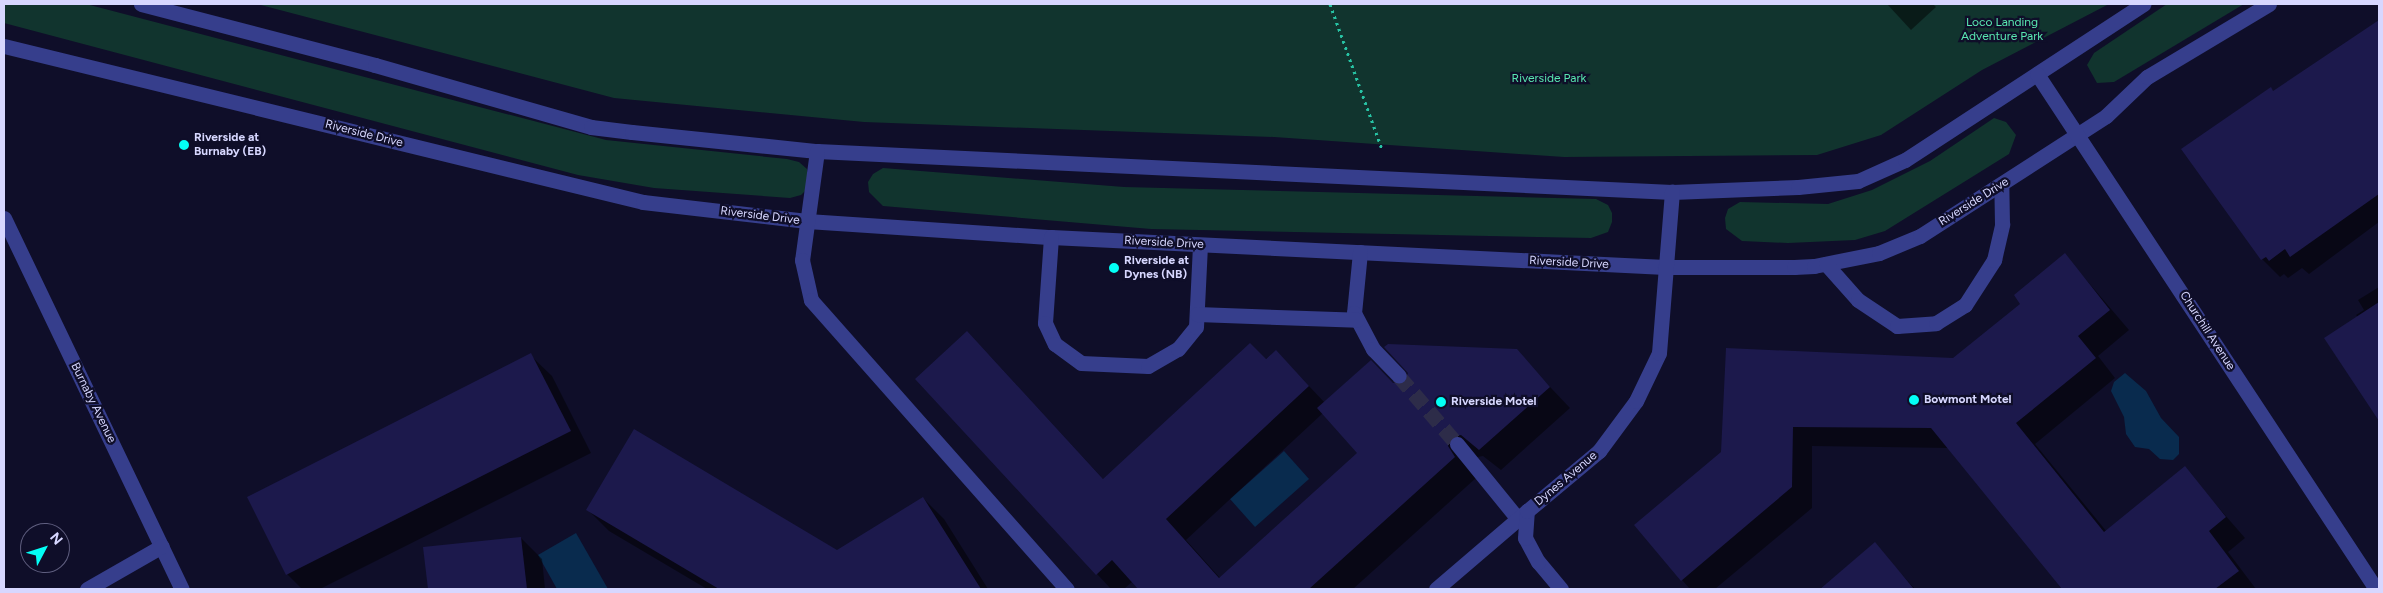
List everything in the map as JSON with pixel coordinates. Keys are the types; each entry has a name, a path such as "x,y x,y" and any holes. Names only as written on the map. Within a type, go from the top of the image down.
{"street":[{"path":"141,4 375,65 591,127 817,151 1672,192 1798,187 1858,181 1906,160 2143,4"},
{"name":"Riverside Drive","path":"4,46 643,202 807,221 1051,237 1665,267 1826,264 1880,253 1920,236 2106,116 2147,77 2268,4"},
{"name":"Churchill Avenue","path":"2037,74 2376,589"},
{"path":"817,151 802,260 811,300 1067,589"},
{"path":"1826,264 1858,300 1897,326 1936,323 1966,305 1994,260 2002,224 2001,185"},
{"name":"Dynes Avenue","path":"1561,589 1538,562 1525,538 1523,515 1600,451 1636,401 1659,353 1672,192"},
{"name":"Burnaby Avenue","path":"4,218 182,589"},
{"path":"1051,237 1045,323 1054,344 1081,363 1148,366 1178,349 1196,327 1200,245"},
{"path":"1360,252 1354,313 1356,320 1372,349 1399,376"},
{"path":"1196,314 1356,320"},
{"path":"1436,589 1523,515 1457,444"},
{"path":"87,589 162,546"}],"path":[{"path":"1330,4 1392,179"}],"green space":[{"path":"4,4 86,4 606,140 787,159 799,162 807,169 807,189 801,195 790,198 654,188 578,175 4,23"},
{"name":"Riverside Park","path":"257,4 2109,4 1982,70 1881,135 1817,155 1564,157 1274,137 864,122 614,98"},
{"path":"2167,4 2244,4 2114,82 2097,83 2087,65 2094,53"},
{"path":"1994,118 2006,122 2016,135 2009,154 1885,231 1855,240 1788,243 1742,241 1726,229 1725,218 1728,209 1740,202 1828,204 1872,190 1930,161"},
{"path":"883,168 1124,187 1596,199 1608,205 1612,213 1612,222 1608,232 1591,238 1151,229 883,206 869,192 868,182 873,174"}],"water":[{"path":"2125,373 2146,391 2161,418 2179,437 2179,454 2173,460 2160,459 2149,449 2135,447 2126,434 2124,417 2111,391 2114,382"},
{"path":"1284,451 1309,479 1255,527 1230,499"},
{"path":"576,533 608,589 557,589 538,555"}],"building":[{"path":"2379,20 2379,194 2290,257 2285,249 2269,261 2266,257 2261,260 2181,149 2271,87 2273,91"},
{"path":"2065,253 2110,310 2078,336 2096,358 2016,423 2104,532 2185,466 2226,517 2209,531 2239,571 2215,589 2062,589 1931,428 1793,427 1792,487 1681,581 1634,525 1721,452 1726,348 1953,358 2020,304 2014,295"},
{"path":"2379,302 2379,421 2324,338"},
{"path":"967,331 1103,479 1250,343 1266,359 1276,350 1309,386 1166,519 1219,578 1357,453 1317,408 1371,360 1393,383 1405,383 1408,373 1384,347 1388,344 1517,349 1550,387 1479,450 1461,435 1451,437 1448,446 1455,457 1309,589 1138,589 1112,560 1096,575 915,379"},
{"path":"531,353 571,431 286,575 247,497"},
{"path":"634,429 837,550 923,497 981,589 719,589 586,510"},
{"path":"521,537 527,589 428,589 423,547"},
{"path":"1875,542 1914,589 1820,589"}],"tunnel":[{"path":"1399,376 1457,444"}],"place":[{"name":"Riverside at Burnaby (EB)","path":"184,145"},
{"name":"Riverside at Dynes (NB)","path":"1114,268"},
{"name":"Bowmont Motel","path":"1914,400"},
{"name":"Riverside Motel","path":"1441,402"}],"park label":[{"name":"Loco Landing Adventure Park","path":"2002,30"}]}
